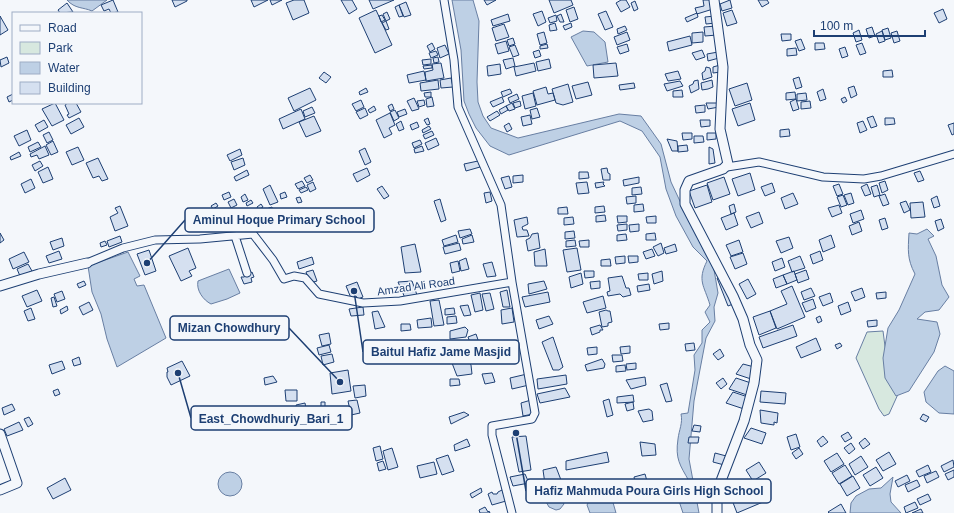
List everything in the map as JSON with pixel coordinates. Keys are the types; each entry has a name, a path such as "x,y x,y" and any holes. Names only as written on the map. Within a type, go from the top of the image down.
{"main road":[{"path":"714,0 723,67 720,129 728,160 727,167 690,181 685,190 685,204 733,296 743,319 750,345 757,360 754,383 744,421 719,486 716,501 717,513"},
{"path":"0,286 39,274 86,263"},
{"path":"0,434 17,483 0,490"}],"street":[{"path":"444,0 454,60 458,107 501,205 512,282 535,413 532,419 492,426 492,436 512,513"},
{"path":"727,167 759,162 823,177 864,179 881,176 954,154"},
{"name":"Amzad Ali Road","path":"86,263 122,248 155,240 200,239 253,234 273,260 284,278 294,276 304,278 319,294 363,303 400,301 512,282"},
{"path":"235,236 247,273"}],"green space":[{"path":"883,331 886,354 899,392 889,414 884,416 879,409 856,358 867,332"}],"water":[{"path":"67,0 107,0 92,11 76,6"},
{"path":"452,0 473,0 479,21 477,82 478,102 483,116 491,128 518,138 619,114 641,116 661,144 671,182 686,214 712,258 718,293 714,307 715,321 706,338 694,401 689,459 699,513 683,513 679,501 689,481 679,462 677,446 681,414 688,413 695,370 694,355 702,343 702,330 710,322 705,312 710,305 702,283 702,274 707,261 693,247 676,216 666,189 660,157 642,131 620,121 509,155 490,146 476,128 464,101 461,50"},
{"path":"583,31 594,32 605,42 608,62 587,66 571,37"},
{"path":"927,229 934,236 928,239 936,256 942,285 949,297 939,310 925,312 917,319 937,322 940,334 934,352 909,391 896,396 885,378 883,358 888,328 899,310 915,274 909,254 909,233 917,234"},
{"path":"128,252 140,276 134,279 137,286 144,285 166,338 117,367 107,339 101,314 92,292 88,266"},
{"path":"229,269 240,293 211,304 205,300 201,294 198,288 198,281"},
{"path":"945,366 954,371 954,414 939,413 926,402 924,392 938,371"},
{"path":"230,472 235,473 241,479 241,489 235,495 230,496 225,495 219,489 218,484 219,479 225,473"},
{"path":"893,477 890,494 891,502 901,513 850,513 851,503 856,496 869,489 881,488"},
{"path":"558,487 564,504 560,509 556,510 549,507 545,500 546,491"},
{"path":"606,493 612,499 616,513 590,513 587,505 591,497"}],"building":[{"path":"113,0 118,12 110,12 109,9 104,11 101,5"},
{"path":"172,0 187,0 187,1 175,7"},
{"path":"251,0 268,0 254,7"},
{"path":"270,0 282,0 272,5"},
{"path":"294,0 304,0 309,13 293,20 286,3"},
{"path":"341,0 352,0 357,9 349,14"},
{"path":"369,0 394,0 373,9"},
{"path":"484,0 496,0 487,5"},
{"path":"549,0 571,0 573,5 554,13"},
{"path":"621,0 626,0 630,7 621,12 616,3"},
{"path":"703,0 711,0 713,9 697,14 695,8 704,6"},
{"path":"730,0 732,8 722,11 720,4"},
{"path":"758,0 767,0 769,3 762,7"},
{"path":"635,1 638,9 634,11 631,3"},
{"path":"406,2 411,15 404,17 399,5"},
{"path":"67,3 73,12 59,12 58,10"},
{"path":"399,5 403,16 399,17 395,7"},
{"path":"574,7 578,19 570,22 566,10"},
{"path":"943,9 947,19 939,23 934,13"},
{"path":"376,10 392,45 375,53 359,18"},
{"path":"732,10 737,23 727,26 723,13"},
{"path":"542,11 546,22 538,26 533,14"},
{"path":"606,11 613,27 605,30 598,14"},
{"path":"387,12 390,19 386,21 383,14"},
{"path":"697,13 698,17 687,22 685,18"},
{"path":"508,14 510,21 493,26 491,20"},
{"path":"561,14 564,22 560,22 557,16"},
{"path":"382,15 385,20 381,22 379,16"},
{"path":"556,15 557,21 550,23 548,18"},
{"path":"0,16 8,30 0,35"},
{"path":"715,16 716,23 706,24 705,17"},
{"path":"386,21 389,29 386,30 382,23"},
{"path":"555,23 557,30 550,31 549,25"},
{"path":"571,23 572,27 565,30 563,26"},
{"path":"504,24 509,37 496,41 492,28"},
{"path":"625,26 627,30 618,34 617,29"},
{"path":"716,26 717,35 705,36 704,27"},
{"path":"872,27 875,36 869,38 866,29"},
{"path":"888,28 891,38 885,40 882,30"},
{"path":"859,30 862,40 856,42 853,33"},
{"path":"882,31 885,41 879,43 876,34"},
{"path":"897,31 900,41 894,43 891,33"},
{"path":"544,32 547,43 540,45 537,34"},
{"path":"627,32 630,40 617,45 614,37"},
{"path":"703,32 703,42 692,43 692,33"},
{"path":"781,34 791,34 791,40 782,41"},
{"path":"690,36 692,45 669,51 667,42"},
{"path":"513,38 515,44 509,46 507,40"},
{"path":"801,39 805,49 799,51 795,41"},
{"path":"506,41 509,51 498,54 495,44"},
{"path":"432,43 435,49 430,52 427,46"},
{"path":"815,43 824,43 825,49 815,50"},
{"path":"862,43 866,53 860,55 856,45"},
{"path":"547,44 548,48 540,49 540,46"},
{"path":"627,44 629,51 620,54 617,47"},
{"path":"445,45 449,54 440,58 437,48"},
{"path":"515,45 519,55 513,57 509,47"},
{"path":"845,47 848,56 842,58 839,49"},
{"path":"796,48 797,55 787,56 787,49"},
{"path":"539,50 541,56 535,58 533,52"},
{"path":"702,50 705,57 696,60 692,53"},
{"path":"436,51 438,55 431,58 429,53"},
{"path":"718,52 719,58 708,61 707,54"},
{"path":"7,57 9,63 1,67 0,60"},
{"path":"438,57 439,62 434,63 433,58"},
{"path":"513,58 515,66 506,69 503,60"},
{"path":"431,59 431,64 423,65 422,60"},
{"path":"549,59 551,68 538,71 536,62"},
{"path":"441,63 444,78 426,81 425,72 433,70 432,64"},
{"path":"534,63 536,71 516,76 514,67"},
{"path":"616,63 618,76 594,78 593,65"},
{"path":"500,64 501,74 488,76 487,66"},
{"path":"432,65 432,68 424,69 423,66"},
{"path":"720,65 721,72 713,73 713,67"},
{"path":"706,67 710,68 712,77 703,80 702,73 705,71"},
{"path":"892,70 893,77 883,77 883,71"},
{"path":"424,71 426,80 409,83 407,75"},
{"path":"678,71 681,79 668,81 665,74"},
{"path":"324,72 331,77 326,83 319,78"},
{"path":"799,77 802,87 796,89 793,79"},
{"path":"451,78 453,87 441,88 440,80"},
{"path":"438,80 439,89 421,91 420,83"},
{"path":"698,80 699,89 691,93 689,86 693,84 694,81"},
{"path":"712,80 713,87 702,90 701,83"},
{"path":"680,81 683,86 667,91 664,84"},
{"path":"588,82 592,95 576,99 572,86"},
{"path":"634,83 635,88 620,90 619,85"},
{"path":"747,83 752,100 735,106 729,89"},
{"path":"568,84 573,102 563,105 556,103 552,89"},
{"path":"854,86 857,95 851,98 848,88"},
{"path":"546,87 548,94 553,93 555,100 537,105 533,91"},
{"path":"310,88 316,100 294,111 288,98"},
{"path":"366,88 368,92 360,95 359,92"},
{"path":"510,89 512,93 503,97 501,92"},
{"path":"823,89 826,99 820,101 817,92"},
{"path":"682,90 683,97 673,97 673,91"},
{"path":"431,92 431,97 425,97 424,93"},
{"path":"795,92 796,99 786,100 786,93"},
{"path":"533,93 536,106 525,109 522,96"},
{"path":"806,93 807,100 797,101 797,94"},
{"path":"12,94 12,100 9,102 7,97"},
{"path":"517,94 519,99 510,103 508,98"},
{"path":"432,97 434,106 427,107 426,99"},
{"path":"502,97 504,102 493,107 490,102"},
{"path":"845,97 847,101 843,103 841,99"},
{"path":"414,98 419,109 412,111 407,101"},
{"path":"796,99 799,109 793,111 790,102"},
{"path":"361,100 364,107 356,111 352,104"},
{"path":"424,100 425,105 419,107 417,101"},
{"path":"520,101 521,106 515,108 513,103"},
{"path":"810,101 811,108 801,109 801,102"},
{"path":"512,103 515,109 509,111 506,106"},
{"path":"706,103 720,103 719,107 708,109"},
{"path":"750,103 755,120 738,126 732,109"},
{"path":"56,104 64,120 52,126 42,109"},
{"path":"77,104 81,112 69,118 65,105"},
{"path":"392,104 394,109 390,111 388,106"},
{"path":"705,105 705,112 696,113 695,106"},
{"path":"374,106 376,110 370,113 368,110"},
{"path":"506,106 508,110 501,114 499,110"},
{"path":"312,107 315,113 305,117 303,111"},
{"path":"365,108 368,115 360,119 356,112"},
{"path":"537,108 540,117 532,119 530,110"},
{"path":"301,109 305,119 283,129 279,119"},
{"path":"405,109 407,114 399,117 397,112"},
{"path":"395,110 399,118 394,121 390,112"},
{"path":"497,111 500,115 490,121 487,117"},
{"path":"390,113 395,125 389,128 392,134 384,138 376,120"},
{"path":"530,115 532,124 523,126 521,117"},
{"path":"314,116 321,131 306,137 299,122"},
{"path":"873,116 877,126 871,128 867,118"},
{"path":"79,118 84,127 71,134 66,125"},
{"path":"428,118 430,124 427,125 424,120"},
{"path":"885,118 894,118 895,124 885,125"},
{"path":"44,120 48,127 39,132 35,125"},
{"path":"700,120 710,120 710,126 701,127"},
{"path":"401,121 404,129 399,131 396,124"},
{"path":"863,121 867,130 860,133 857,123"},
{"path":"417,122 419,127 412,130 410,125"},
{"path":"509,123 512,129 507,132 504,126"},
{"path":"954,123 954,134 952,135 948,125"},
{"path":"429,126 431,129 423,133 422,130"},
{"path":"789,129 790,136 780,137 780,130"},
{"path":"27,130 31,140 19,146 14,136"},
{"path":"432,131 434,135 425,139 423,135"},
{"path":"49,132 53,140 47,143 43,135"},
{"path":"682,133 692,133 692,139 683,140"},
{"path":"707,133 716,133 716,139 707,140"},
{"path":"694,136 703,136 704,142 694,143"},
{"path":"436,138 439,145 428,150 425,143"},
{"path":"667,139 677,141 678,151 672,151"},
{"path":"420,140 422,144 414,148 412,143"},
{"path":"53,141 58,152 51,155 46,145"},
{"path":"38,142 41,147 30,152 28,147"},
{"path":"687,145 688,151 678,152 678,146"},
{"path":"45,146 49,155 39,159 37,155 31,157 30,154"},
{"path":"422,146 424,151 415,153 414,149"},
{"path":"78,147 84,160 72,165 66,152"},
{"path":"709,147 713,149 715,163 709,164"},
{"path":"365,148 371,162 365,165 359,151"},
{"path":"240,149 242,155 230,161 227,155"},
{"path":"19,152 21,156 11,160 10,157"},
{"path":"98,158 108,179 102,181 99,176 93,178 86,163"},
{"path":"243,158 245,165 234,170 231,162"},
{"path":"40,161 43,166 35,171 32,165"},
{"path":"478,161 480,167 466,171 464,164"},
{"path":"48,167 53,179 43,183 38,172"},
{"path":"367,168 370,175 357,182 353,174"},
{"path":"607,168 608,173 610,174 610,180 603,180 601,169"},
{"path":"247,170 249,175 236,181 234,177"},
{"path":"920,171 924,180 918,182 914,173"},
{"path":"579,172 588,172 589,178 579,179"},
{"path":"750,173 755,190 738,196 732,179"},
{"path":"310,175 313,180 307,183 304,178"},
{"path":"523,175 523,182 513,183 513,176"},
{"path":"509,176 512,187 505,189 501,178"},
{"path":"639,177 639,183 624,186 623,180"},
{"path":"724,177 730,194 713,200 707,183"},
{"path":"31,179 35,188 25,193 21,184"},
{"path":"302,181 305,186 298,189 295,184"},
{"path":"885,181 888,190 882,193 879,183"},
{"path":"313,182 316,189 310,192 307,185"},
{"path":"587,182 589,193 578,194 576,183"},
{"path":"604,182 603,184 605,186 596,188 595,183"},
{"path":"772,183 775,192 765,196 761,187"},
{"path":"839,184 843,194 837,196 833,186"},
{"path":"867,184 871,194 865,196 861,187"},
{"path":"270,185 278,202 270,205 263,189"},
{"path":"707,185 712,202 695,208 689,191"},
{"path":"877,185 880,195 874,197 871,187"},
{"path":"382,186 389,196 384,199 377,189"},
{"path":"306,187 308,190 301,193 299,190"},
{"path":"641,187 642,194 632,195 632,188"},
{"path":"229,192 231,197 224,200 222,195"},
{"path":"285,192 287,197 281,199 280,194"},
{"path":"490,192 492,201 486,203 484,193"},
{"path":"793,193 798,204 785,209 781,198"},
{"path":"851,193 854,203 848,205 844,195"},
{"path":"245,194 248,200 243,202 241,197"},
{"path":"885,194 889,204 883,206 879,196"},
{"path":"843,195 847,205 841,207 837,197"},
{"path":"636,196 636,203 627,204 626,197"},
{"path":"937,196 940,206 934,208 931,199"},
{"path":"300,197 302,202 298,203 296,198"},
{"path":"234,199 237,205 231,208 228,202"},
{"path":"440,199 446,220 441,222 434,201"},
{"path":"251,200 253,203 247,206 246,203"},
{"path":"906,201 910,210 904,213 900,203"},
{"path":"923,202 925,217 911,218 910,203"},
{"path":"216,203 218,206 213,209 211,206"},
{"path":"261,204 263,207 258,210 257,207"},
{"path":"643,204 644,211 634,212 634,205"},
{"path":"734,204 736,212 731,214 729,206"},
{"path":"839,205 842,213 832,217 828,208"},
{"path":"120,206 128,226 115,231 110,217 118,213 115,208"},
{"path":"604,206 605,212 595,213 595,207"},
{"path":"272,207 275,218 269,220 266,209"},
{"path":"567,207 568,214 558,214 558,208"},
{"path":"861,210 864,219 853,223 850,214"},
{"path":"759,212 763,223 751,228 746,217"},
{"path":"734,213 738,225 726,230 721,218"},
{"path":"605,215 606,221 596,222 596,216"},
{"path":"617,216 627,216 627,222 618,223"},
{"path":"656,216 656,223 647,223 646,217"},
{"path":"527,217 528,224 522,227 523,230 527,230 529,236 517,237 514,220"},
{"path":"573,217 574,224 564,225 564,218"},
{"path":"885,218 888,228 882,230 879,220"},
{"path":"941,219 944,228 938,231 935,221"},
{"path":"859,222 862,231 852,235 849,226"},
{"path":"627,224 627,230 618,231 617,225"},
{"path":"639,224 639,231 630,232 629,225"},
{"path":"470,229 472,234 460,238 458,231"},
{"path":"574,231 575,238 565,239 565,232"},
{"path":"0,233 4,240 0,243"},
{"path":"538,233 540,248 528,251 526,240 530,238 532,234"},
{"path":"655,233 656,240 646,240 646,234"},
{"path":"626,234 627,240 617,241 617,235"},
{"path":"456,235 458,242 444,246 442,240"},
{"path":"472,235 474,242 463,244 462,239"},
{"path":"831,235 835,247 823,252 819,240"},
{"path":"120,236 122,242 109,247 107,241"},
{"path":"789,237 793,248 781,253 776,241"},
{"path":"62,238 64,246 53,250 50,242"},
{"path":"575,240 576,246 566,247 566,241"},
{"path":"589,240 589,247 580,247 579,241"},
{"path":"739,240 743,252 731,256 726,245"},
{"path":"105,241 107,245 101,247 100,243"},
{"path":"459,243 461,250 445,254 443,247"},
{"path":"661,243 664,253 658,256 653,247"},
{"path":"415,244 421,272 405,273 401,247"},
{"path":"675,244 677,251 666,254 664,248"},
{"path":"188,248 196,268 189,271 192,276 181,281 169,256"},
{"path":"577,248 581,270 567,272 563,250"},
{"path":"545,249 547,266 535,266 534,252"},
{"path":"652,249 655,256 646,259 643,252"},
{"path":"149,250 156,271 145,275 137,254"},
{"path":"59,251 62,259 49,263 46,256"},
{"path":"820,251 823,260 813,264 810,255"},
{"path":"24,252 29,262 13,269 9,259"},
{"path":"743,253 747,264 735,269 730,257"},
{"path":"625,256 625,263 616,264 615,257"},
{"path":"628,256 638,256 638,262 629,263"},
{"path":"800,256 805,268 792,272 788,261"},
{"path":"312,257 314,264 299,269 297,262"},
{"path":"466,258 469,269 461,271 459,261"},
{"path":"782,258 785,267 775,271 772,262"},
{"path":"610,259 611,266 601,266 601,260"},
{"path":"458,261 460,271 452,273 450,263"},
{"path":"492,262 496,276 487,277 483,264"},
{"path":"28,264 32,271 20,276 17,269"},
{"path":"313,270 317,281 310,283 306,272"},
{"path":"806,270 809,279 798,283 795,274"},
{"path":"584,271 594,271 594,277 585,278"},
{"path":"662,271 663,281 654,284 652,274"},
{"path":"794,271 797,280 787,284 783,275"},
{"path":"252,272 254,277 251,278 252,282 244,284 241,277 244,277"},
{"path":"581,273 583,284 571,288 569,277"},
{"path":"648,273 648,280 639,280 638,274"},
{"path":"726,274 738,302 728,306 717,278"},
{"path":"783,275 787,284 776,288 773,279"},
{"path":"622,276 626,288 629,288 631,295 623,297 620,294 608,296 607,292 610,291 608,278"},
{"path":"748,279 756,294 747,299 739,284"},
{"path":"84,281 86,285 79,288 77,284"},
{"path":"412,281 417,295 405,298 398,282"},
{"path":"544,281 547,289 529,294 528,284"},
{"path":"600,281 600,288 591,289 590,282"},
{"path":"357,282 363,297 358,299 356,296 351,298 346,286"},
{"path":"649,284 650,290 638,292 637,286"},
{"path":"792,286 805,317 777,329 770,311 787,304 781,291"},
{"path":"811,288 815,296 804,300 801,292"},
{"path":"862,288 865,297 855,301 851,292"},
{"path":"37,290 42,301 27,307 22,296"},
{"path":"507,290 510,307 503,307 500,292"},
{"path":"62,291 65,299 57,302 54,294"},
{"path":"548,292 550,302 525,307 522,297"},
{"path":"886,292 886,298 877,299 876,293"},
{"path":"480,293 483,310 475,312 471,295"},
{"path":"490,293 494,309 486,311 482,294"},
{"path":"830,293 833,302 823,306 819,297"},
{"path":"603,296 606,308 587,313 583,302"},
{"path":"54,297 57,306 53,307 51,298"},
{"path":"813,299 816,308 806,312 802,303"},
{"path":"439,300 444,325 434,326 430,301"},
{"path":"89,302 93,310 83,315 79,307"},
{"path":"848,302 851,311 841,315 838,306"},
{"path":"468,305 471,315 464,316 460,306"},
{"path":"67,306 68,310 61,314 60,310"},
{"path":"363,307 364,315 351,316 349,309"},
{"path":"31,308 35,319 28,321 24,311"},
{"path":"454,308 455,314 445,315 445,309"},
{"path":"512,308 514,322 502,324 501,310"},
{"path":"606,310 610,311 612,322 608,323 608,326 602,327 599,312"},
{"path":"378,311 385,327 375,329 372,312"},
{"path":"770,311 776,328 759,335 753,317"},
{"path":"456,316 457,323 447,324 447,317"},
{"path":"549,316 553,324 539,329 536,320"},
{"path":"820,316 822,321 818,323 816,318"},
{"path":"431,318 432,327 418,328 417,320"},
{"path":"877,320 877,326 868,327 867,321"},
{"path":"669,323 669,329 660,330 659,324"},
{"path":"401,324 410,324 411,330 401,331"},
{"path":"600,325 603,330 600,330 600,332 592,335 590,328"},
{"path":"793,325 797,336 763,348 759,337"},
{"path":"465,327 468,330 466,337 450,339 450,331"},
{"path":"329,333 331,344 322,346 319,335"},
{"path":"476,334 483,354 475,355 468,337"},
{"path":"553,337 563,367 559,370 553,370 542,342"},
{"path":"816,338 821,350 801,358 796,347"},
{"path":"694,343 695,350 686,351 685,344"},
{"path":"840,343 842,346 837,349 835,345"},
{"path":"329,345 331,352 319,355 317,348"},
{"path":"630,346 630,353 621,354 620,347"},
{"path":"597,347 597,354 588,355 587,348"},
{"path":"720,349 724,356 718,360 713,354"},
{"path":"332,354 334,362 323,365 321,356"},
{"path":"612,355 622,355 623,361 613,362"},
{"path":"79,357 81,364 74,366 72,360"},
{"path":"602,359 605,364 604,368 587,371 585,365"},
{"path":"468,360 471,365 472,374 457,376 452,363"},
{"path":"62,361 65,369 52,374 49,365"},
{"path":"182,361 190,376 171,385 167,377 167,368"},
{"path":"636,363 636,369 627,370 626,364"},
{"path":"743,364 758,368 754,380 736,374"},
{"path":"625,365 626,371 616,372 616,366"},
{"path":"348,370 351,391 332,394 330,373"},
{"path":"492,373 495,382 485,384 482,374"},
{"path":"527,374 529,385 512,389 510,378"},
{"path":"566,375 567,384 538,389 537,379"},
{"path":"273,376 277,382 265,385 264,378"},
{"path":"645,377 646,385 631,389 626,380"},
{"path":"723,378 727,384 721,389 716,383"},
{"path":"736,378 751,383 747,395 729,389"},
{"path":"450,379 459,379 460,385 450,386"},
{"path":"667,383 672,401 666,402 660,385"},
{"path":"365,385 366,396 355,398 353,386"},
{"path":"565,388 570,397 540,403 537,394"},
{"path":"58,389 60,394 55,396 53,391"},
{"path":"285,390 297,390 297,401 286,401"},
{"path":"761,391 786,393 785,404 760,402"},
{"path":"733,392 748,397 744,409 726,403"},
{"path":"633,395 634,402 617,403 617,397"},
{"path":"609,399 613,415 607,417 603,401"},
{"path":"357,400 360,413 351,415 348,401"},
{"path":"531,400 533,414 523,416 521,403"},
{"path":"321,402 325,402 325,410 321,410"},
{"path":"633,402 634,409 627,411 625,404"},
{"path":"305,403 309,425 300,427 296,405"},
{"path":"12,404 15,410 4,415 2,408"},
{"path":"649,409 652,411 653,420 643,422 638,411"},
{"path":"760,410 778,413 777,423 774,422 774,425 761,423"},
{"path":"464,412 469,415 451,424 449,417"},
{"path":"923,414 929,417 926,422 920,419"},
{"path":"29,417 33,424 28,427 24,419"},
{"path":"19,422 23,430 7,436 4,429"},
{"path":"694,425 701,426 700,432 692,431"},
{"path":"751,428 766,433 762,444 744,438"},
{"path":"848,432 852,438 845,442 841,436"},
{"path":"796,434 800,447 791,450 787,437"},
{"path":"526,436 531,470 519,472 512,437"},
{"path":"823,436 828,442 821,447 817,441"},
{"path":"689,437 699,437 698,443 688,443"},
{"path":"865,438 870,444 863,449 859,443"},
{"path":"467,439 470,446 455,451 454,445"},
{"path":"640,442 655,444 656,455 642,456"},
{"path":"851,443 855,449 849,454 844,448"},
{"path":"380,446 383,459 376,461 373,448"},
{"path":"392,448 398,467 388,470 383,451"},
{"path":"799,448 803,454 796,459 792,453"},
{"path":"607,452 609,462 566,470 566,461"},
{"path":"889,452 896,464 883,471 876,460"},
{"path":"715,453 730,457 728,466 713,462"},
{"path":"837,453 844,464 831,472 824,461"},
{"path":"448,455 454,471 442,475 436,459"},
{"path":"861,456 868,467 855,475 849,464"},
{"path":"953,460 954,467 944,472 941,466"},
{"path":"383,461 386,469 379,471 377,463"},
{"path":"434,462 437,474 420,478 417,466"},
{"path":"759,462 766,473 753,481 746,470"},
{"path":"845,465 852,476 839,484 832,473"},
{"path":"928,465 931,472 919,477 916,471"},
{"path":"556,467 561,480 545,484 543,470"},
{"path":"876,467 883,478 870,486 863,475"},
{"path":"954,470 954,477 948,480 945,474"},
{"path":"936,471 939,477 927,483 924,476"},
{"path":"525,474 529,483 513,486 510,477"},
{"path":"645,474 647,481 644,481 646,484 636,486 634,477"},
{"path":"907,475 910,481 898,487 895,481"},
{"path":"853,476 860,488 847,496 840,484"},
{"path":"65,478 71,490 53,499 47,488"},
{"path":"917,480 920,486 908,492 905,485"},
{"path":"481,488 482,492 472,498 470,494"},
{"path":"758,489 763,502 737,513 732,500"},
{"path":"502,490 506,501 492,505 488,494 492,492 493,494 497,494"},
{"path":"928,494 931,500 920,505 917,499"},
{"path":"915,502 918,508 906,513 904,507"},
{"path":"841,504 846,513 828,512"},
{"path":"485,507 490,513 480,513 479,510"},
{"path":"921,509 923,513 912,513"}],"place":[{"name":"Aminul Hoque Primary School","path":"147,263"},
{"name":"Baitul Hafiz Jame Masjid","path":"354,291"},
{"name":"East_Chowdhuriy_Bari_1","path":"178,373"},
{"name":"Mizan Chowdhury","path":"340,382"},
{"name":"Hafiz Mahmuda Poura Girls High School","path":"516,433"}]}
